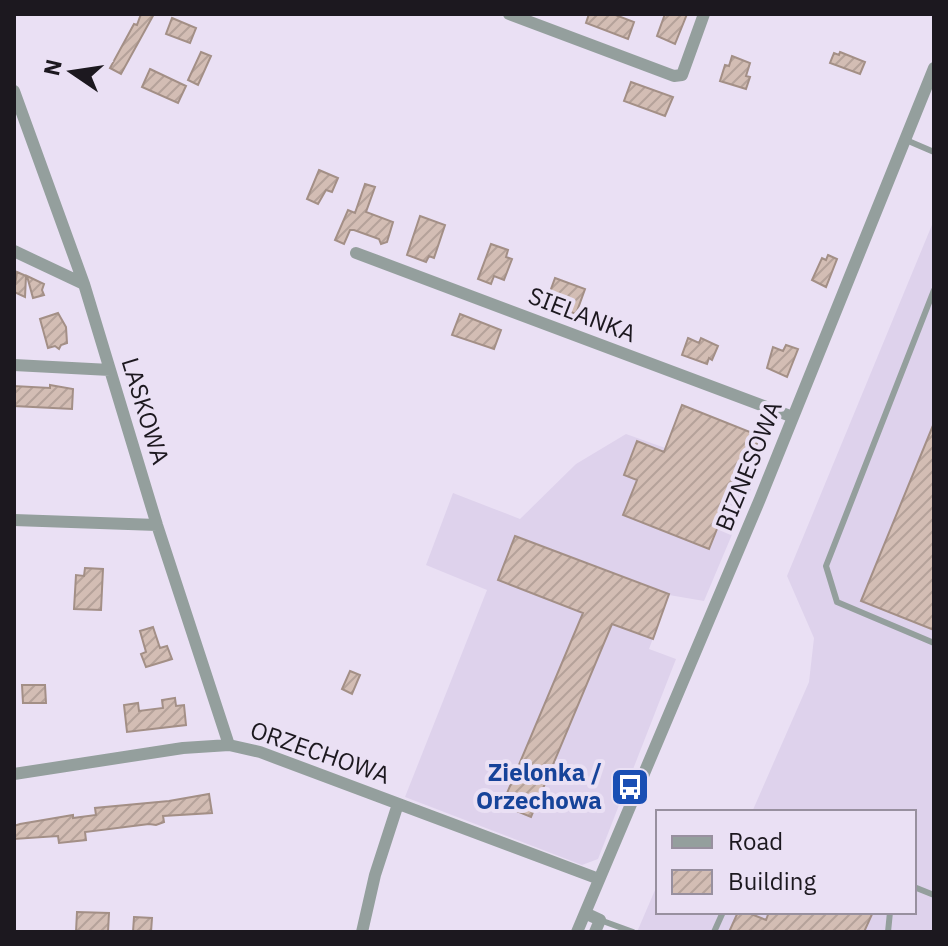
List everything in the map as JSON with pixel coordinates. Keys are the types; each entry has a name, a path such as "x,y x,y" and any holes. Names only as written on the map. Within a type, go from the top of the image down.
{"street":[{"path":"509,14 674,76 682,75 704,14"},
{"name":"BIZNESOWA","path":"577,932 793,417 934,68"},
{"name":"LASKOWA","path":"14,91 84,284 157,525 229,745"},
{"path":"14,251 84,284"},
{"name":"SIELANKA","path":"356,253 793,417"},
{"path":"14,365 110,370"},
{"path":"14,520 157,525"},
{"name":"ORZECHOWA","path":"14,774 183,748 229,745 260,752 599,879"},
{"path":"362,932 375,875 398,804"},
{"path":"585,913 597,926"}],"lane":[{"path":"906,140 934,152"},
{"path":"934,290 826,566 837,602 934,643"},
{"path":"597,926 633,932"}],"shaded area":[{"path":"934,220 934,932 637,932 656,888 656,914 916,914 916,810 753,810 809,682 814,638 787,576"},
{"path":"626,434 755,480 704,601 669,595 649,649 676,659 598,859 582,865 405,797 487,590 426,565 453,493 520,519 576,464"}],"building":[{"path":"141,14 154,14 121,74 110,68"},
{"path":"589,14 613,14 634,22 628,39 586,23"},
{"path":"665,14 687,14 675,44 657,36"},
{"path":"172,18 196,28 190,43 166,34"},
{"path":"201,52 211,56 198,85 188,80"},
{"path":"840,52 865,62 860,74 830,63 834,53 839,55"},
{"path":"732,56 750,63 746,89 720,81 725,65 729,66"},
{"path":"150,69 186,86 178,103 142,87"},
{"path":"631,82 673,97 665,116 624,101"},
{"path":"319,170 338,178 332,192 326,190 318,204 307,199"},
{"path":"365,184 375,187 366,212 393,222 387,242 381,244 379,239 350,230 344,244 335,240 348,210 355,213"},
{"path":"420,216 445,225 434,258 429,256 426,262 407,255"},
{"path":"491,244 508,250 506,257 512,259 504,280 494,276 491,284 478,279"},
{"path":"828,255 837,259 826,287 812,280 822,258 826,260"},
{"path":"17,272 26,276 25,297 14,292"},
{"path":"27,276 44,284 44,295 33,298"},
{"path":"555,278 585,289 576,314 546,303"},
{"path":"58,313 66,327 67,343 59,349 55,346 48,348 40,319"},
{"path":"460,314 501,330 494,349 452,335"},
{"path":"688,338 699,343 701,338 718,346 712,360 709,358 707,364 682,355"},
{"path":"786,345 798,349 787,377 767,368 773,347 783,351"},
{"path":"50,385 73,389 72,409 14,406 14,386 50,388"},
{"path":"682,405 760,436 747,468 742,466 709,549 623,515 637,480 624,475 637,441 664,452"},
{"path":"934,423 934,630 861,601"},
{"path":"515,536 669,594 653,639 612,624 531,817 502,805 583,613 498,580"},
{"path":"85,568 103,569 101,610 74,609 76,575 84,576"},
{"path":"153,627 160,648 167,646 172,659 146,667 141,654 146,652 140,631"},
{"path":"350,671 360,675 352,694 342,689"},
{"path":"22,685 45,685 46,703 23,703"},
{"path":"175,698 176,706 184,705 186,725 127,732 124,705 138,703 139,711 163,708 162,700"},
{"path":"209,794 212,813 163,816 164,822 156,825 85,832 86,840 59,843 58,836 14,839 14,826 20,824 73,815 73,818 96,815 95,808"},
{"path":"77,912 109,913 108,932 76,932"},
{"path":"737,914 751,914 766,920 768,914 872,914 864,932 729,932"},
{"path":"134,917 152,918 151,932 133,932"}],"place":[{"name":"Zielonka / Orzechowa","path":"630,787"}]}
